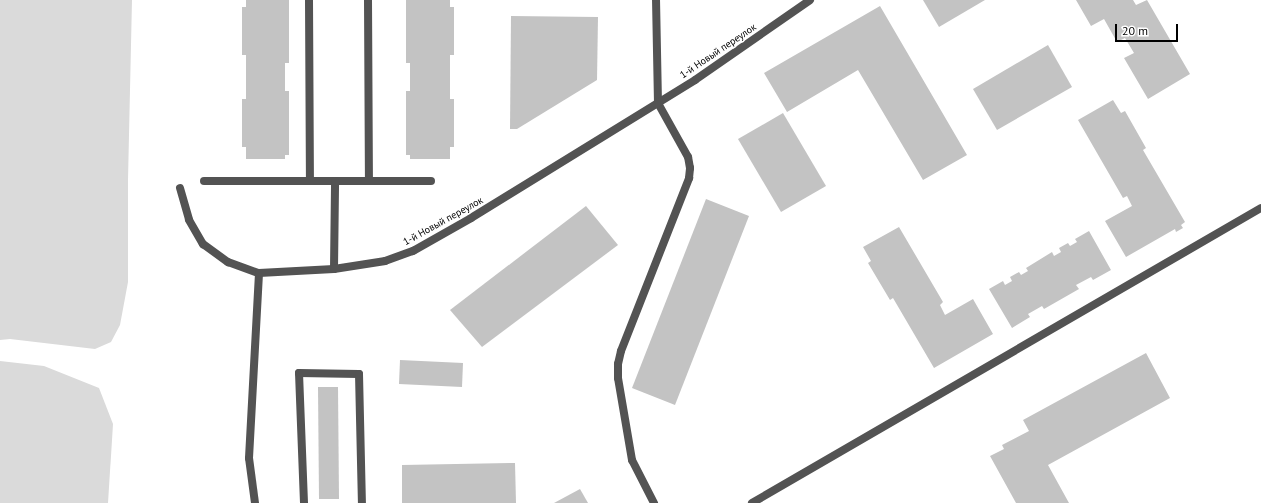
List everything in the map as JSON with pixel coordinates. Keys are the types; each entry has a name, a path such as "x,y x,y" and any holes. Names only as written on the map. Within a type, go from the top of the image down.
{"street":[{"path":"309,0 310,182"},
{"path":"368,0 369,182"},
{"path":"654,503 632,460 618,378 618,364 621,351 689,178 690,168 688,157 658,103 656,0"},
{"name":"1-й Новый переулок","path":"259,273 334,269 385,261 413,251 471,218 695,80 810,0"},
{"path":"204,182 431,182"},
{"path":"334,269 335,182"},
{"path":"180,188 189,220 203,244 228,262 259,273 249,458 256,503"},
{"path":"752,503 1261,208"},
{"path":"304,503 299,373 359,374 362,503"}],"shaded area":[{"path":"0,0 132,0 128,180 128,282 120,325 111,342 95,349 10,339 0,340"},
{"path":"0,361 44,366 99,388 113,424 108,503 0,503"}],"building":[{"path":"246,0 289,0 289,63 285,63 285,91 289,91 289,155 285,155 285,159 246,159 246,147 242,147 242,99 246,99 246,55 242,55 242,7 246,7"},
{"path":"406,0 450,0 450,7 454,7 454,55 450,55 450,99 454,99 454,147 450,147 450,159 410,159 410,155 406,155 406,91 410,91 410,63 406,63"},
{"path":"923,0 985,0 939,27"},
{"path":"1076,0 1133,0 1136,5 1147,0 1190,74 1148,99 1124,58 1134,53 1125,38 1117,42 1104,19 1091,26"},
{"path":"880,6 967,155 923,180 858,70 787,112 764,73"},
{"path":"511,16 598,17 597,80 517,129 510,129"},
{"path":"1048,45 1072,87 997,130 973,89"},
{"path":"1113,100 1121,113 1125,111 1146,148 1143,150 1185,222 1181,225 1183,228 1176,232 1175,229 1126,257 1105,221 1132,206 1127,196 1123,198 1078,120"},
{"path":"783,113 826,186 781,212 738,139"},
{"path":"706,199 749,216 675,405 632,388"},
{"path":"586,206 618,245 482,347 450,310"},
{"path":"899,227 943,302 940,305 945,315 973,299 993,334 934,368 893,298 890,300 868,263 871,261 863,247"},
{"path":"1089,231 1111,270 1093,280 1091,277 1076,285 1079,289 1044,309 1042,306 1028,314 1030,317 1012,328 989,289 1003,281 1005,285 1012,281 1010,277 1019,272 1021,275 1028,271 1026,268 1052,252 1054,256 1061,252 1059,248 1068,243 1070,246 1077,242 1075,239"},
{"path":"1146,353 1170,398 1048,465 1069,503 1016,503 990,456 1004,449 1002,445 1029,431 1023,420"},
{"path":"400,360 463,363 462,387 399,384"},
{"path":"318,387 338,387 339,499 319,499"},
{"path":"515,463 516,503 402,503 402,465"},
{"path":"580,489 588,503 554,503"}]}
